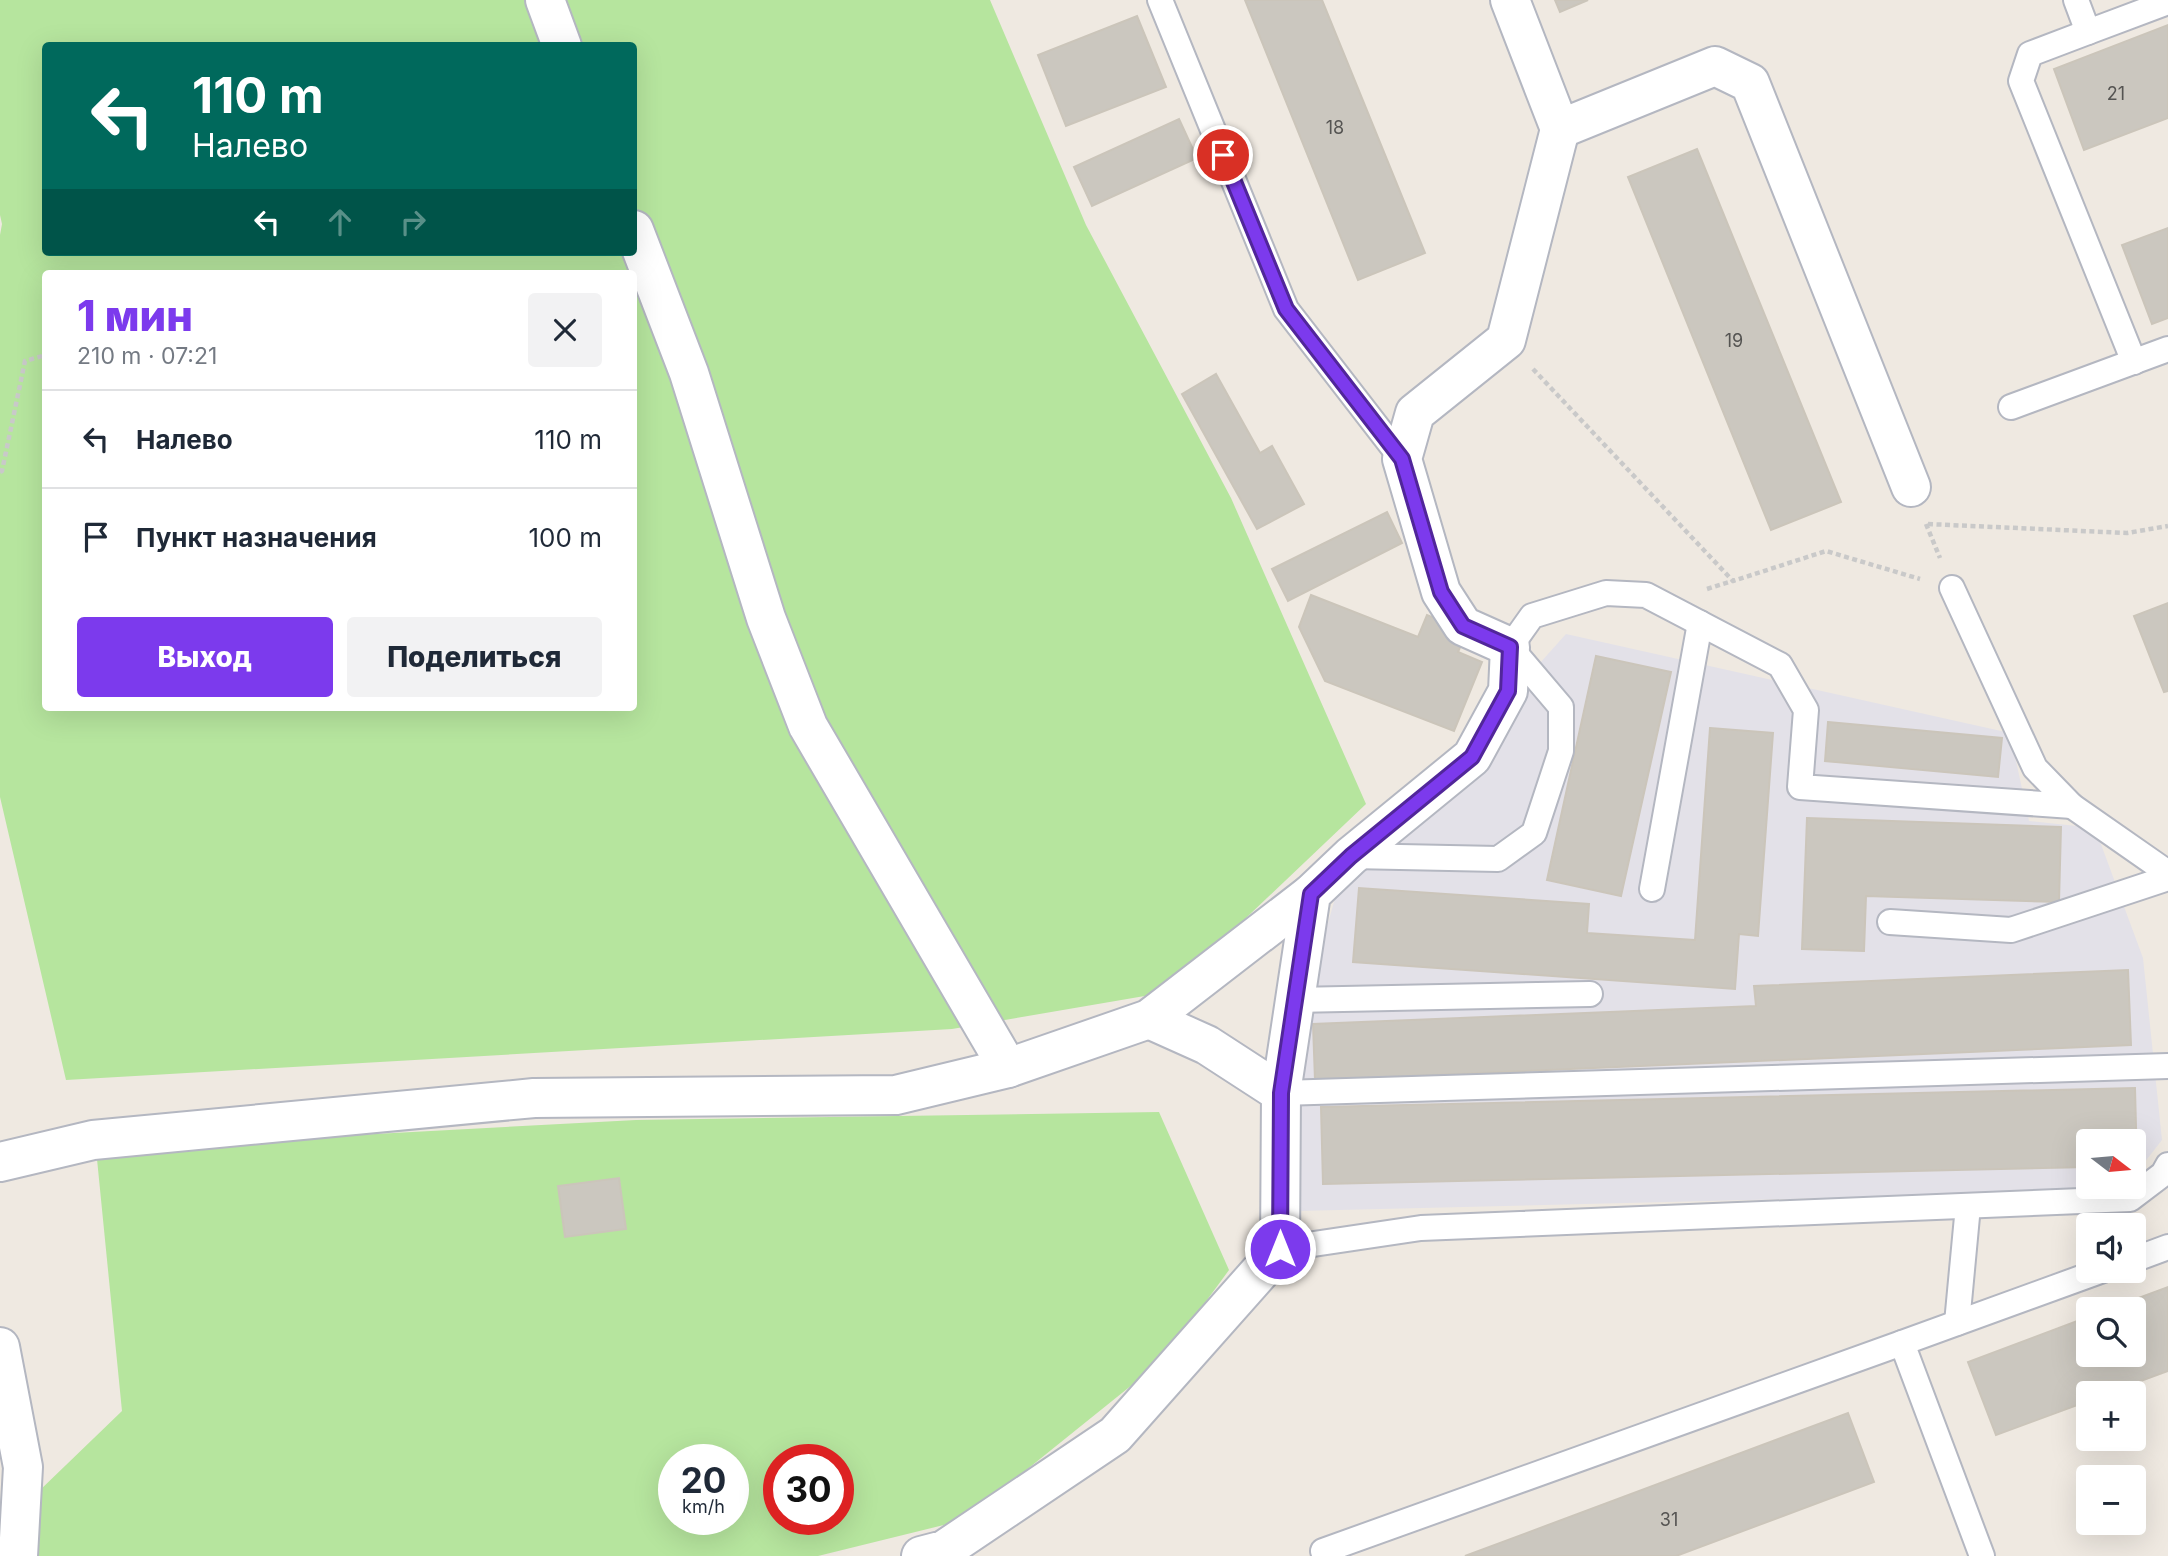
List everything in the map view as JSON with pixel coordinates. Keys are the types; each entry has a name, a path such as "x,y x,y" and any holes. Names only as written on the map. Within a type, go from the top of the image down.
{"street":[{"path":"545,0 561,42"},
{"path":"0,1163 93,1140 534,1098 896,1095 1008,1068 1149,1019 1311,894 1351,856 1472,757 1508,691 1510,647 1463,626 1441,592 1402,459 1415,413 1506,340 1560,129 1510,0"},
{"path":"1560,129 1715,66 1750,83 1911,487"},
{"path":"637,238 689,373 766,618 808,726 1008,1068"},
{"path":"940,1554 1115,1436 1280,1249 1281,1093 1311,894"},
{"path":"1149,1019 1207,1045 1281,1093"},
{"path":"0,1347 23,1467 18,1556"}],"lane":[{"path":"1160,0 1286,309 1402,459"},
{"path":"2076,0 2088,32"},
{"path":"2134,362 2021,81 2030,54 2168,2"},
{"path":"2011,407 2168,349"},
{"path":"1952,588 2035,768 2072,806 2168,875"},
{"path":"1351,856 1498,859 1534,833 1561,751 1561,706 1510,647 1532,615 1606,593 1646,595 1780,665 1806,710 1800,788 2072,806"},
{"path":"1652,889 1700,623"},
{"path":"1890,922 2011,930 2168,875"},
{"path":"1294,1000 1590,994"},
{"path":"1281,1093 2168,1066"},
{"path":"1280,1249 1421,1228 2130,1199 2163,1174 2168,1165"},
{"path":"1957,1323 1968,1206"},
{"path":"2146,1255 2168,1247"},
{"path":"1323,1551 2076,1280"},
{"path":"1902,1343 1982,1556"}],"path":[{"path":"1506,340 1733,581"},
{"path":"0,472 25,361 42,356"},
{"path":"1911,487 1952,588"},
{"path":"1926,524 2127,533 2168,526"},
{"path":"1664,603 1826,551 1952,588"}],"shaded area":[{"path":"1566,634 2010,733 2029,821 2095,828 2143,958 2162,1140 2146,1160 2146,1129 2076,1129 2076,1192 1297,1211 1298,1028 1338,888"}],"green space":[{"path":"0,0 990,0 1086,225 1231,498 1366,804 1168,992 952,1029 66,1080 0,797"},
{"path":"1159,1112 1229,1270 1163,1360 964,1520 818,1556 33,1556 38,1492 122,1411 96,1149 636,1120"}],"building":[{"path":"1245,0 1322,0 1425,253 1358,280"},
{"path":"1555,0 1588,0 1560,12"},
{"path":"1137,16 1166,87 1066,126 1038,55"},
{"path":"2168,25 2168,118 2084,150 2054,69"},
{"path":"1179,119 1197,158 1092,206 1074,167"},
{"path":"1697,149 1841,502 1771,530 1628,177"},
{"path":"2168,228 2168,318 2152,324 2122,245"},
{"path":"1216,374 1260,453 1272,446 1304,504 1257,529 1182,394"},
{"path":"1387,512 1402,543 1288,601 1272,569"},
{"path":"1311,595 1418,637 1427,615 1467,631 1458,652 1482,662 1454,731 1325,681 1299,627"},
{"path":"2168,603 2168,691 2164,692 2134,616"},
{"path":"1596,656 1671,672 1621,896 1547,880"},
{"path":"1828,722 2002,738 1998,777 1825,761"},
{"path":"1710,728 1773,733 1758,936 1739,934 1735,989 1353,962 1359,888 1589,904 1587,933 1695,940"},
{"path":"1807,818 2061,827 2059,902 1866,896 1864,951 1802,949"},
{"path":"2128,970 2131,1045 1315,1080 1313,1024 1756,1006 1754,986"},
{"path":"2135,1088 2136,1129 2076,1129 2076,1167 1323,1184 1321,1107"},
{"path":"619,1178 626,1229 565,1237 558,1186"},
{"path":"2168,1287 2168,1371 2141,1381 2076,1381 2076,1405 1996,1435 1968,1362 2076,1322 2076,1367 2146,1367 2146,1297 2141,1297"},
{"path":"1848,1413 1874,1482 1676,1556 1465,1556"}],"route":[{"path":"1223,155 1286,309 1402,459 1441,592 1463,626 1510,647 1508,691 1472,757 1351,856 1311,894 1281,1093 1280,1249"}]}
